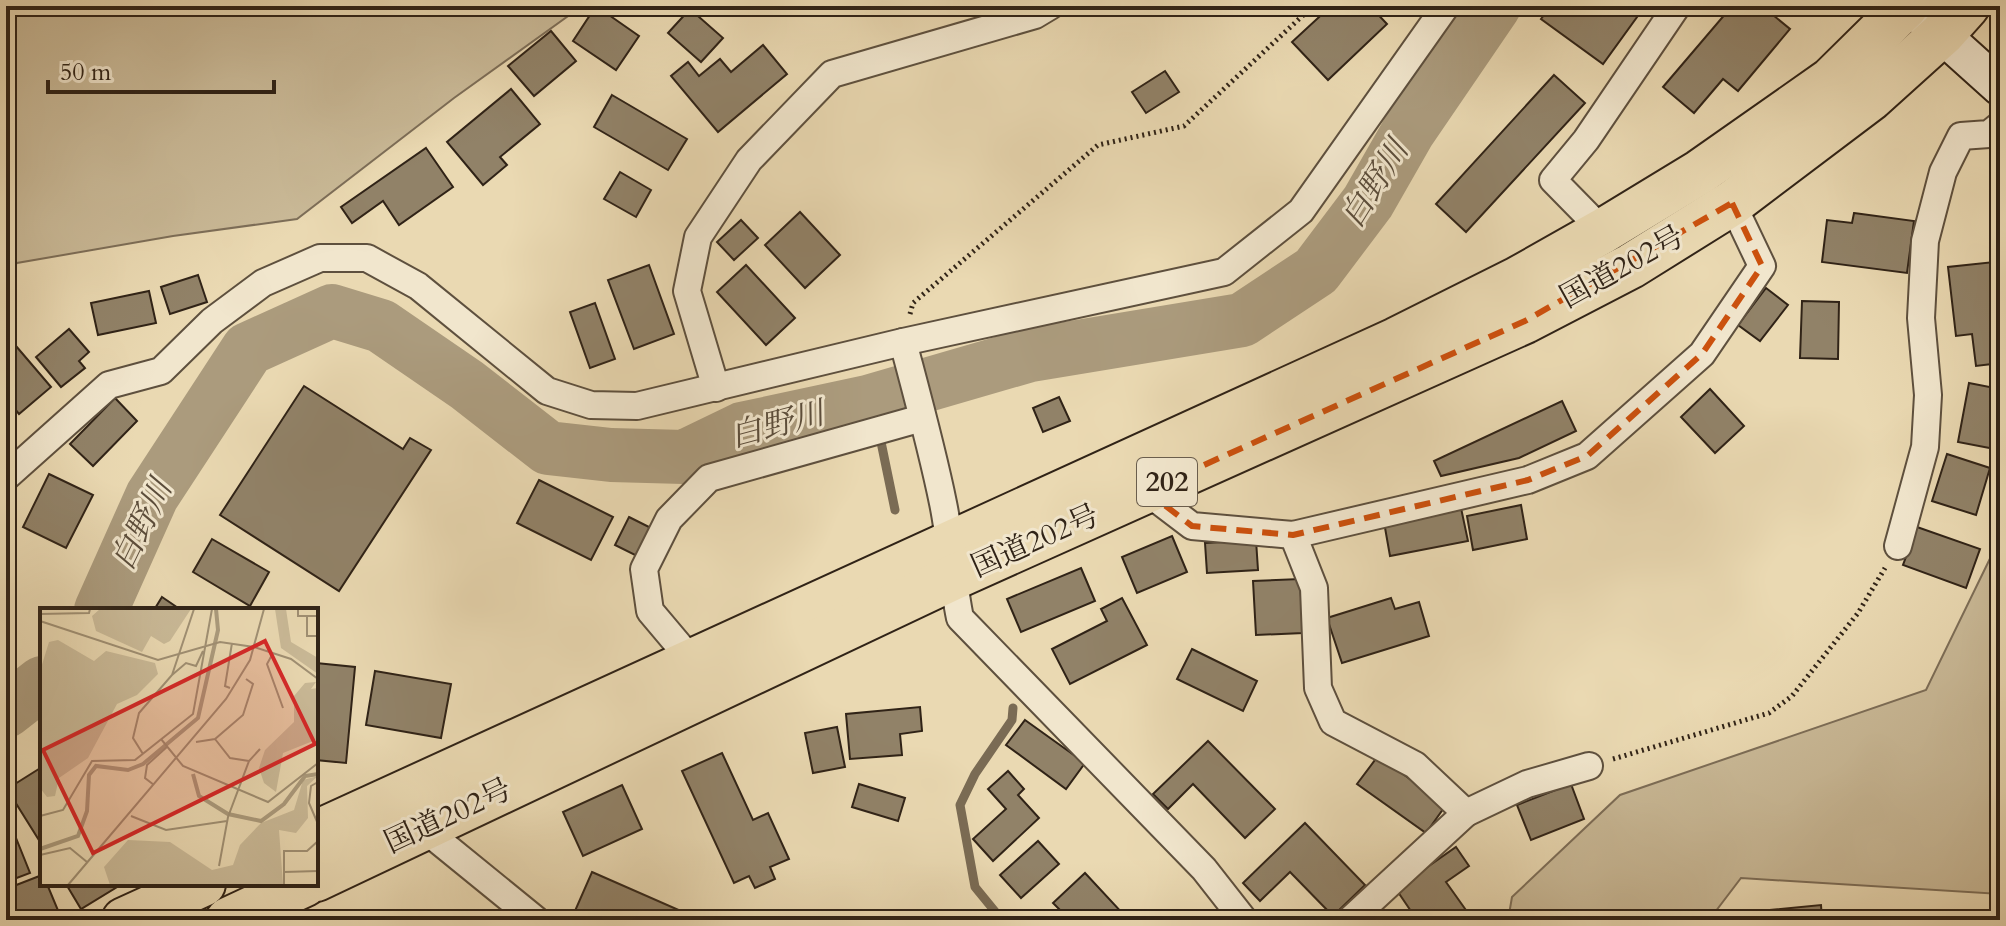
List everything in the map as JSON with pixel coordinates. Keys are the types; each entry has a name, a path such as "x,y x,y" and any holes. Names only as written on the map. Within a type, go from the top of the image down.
{"highway":[{"name":"国道202号","path":"318,833 414,810 951,561 1518,279 1700,172 1831,80 1908,6"},
{"name":"国道202号","path":"318,878 414,810 693,662 951,561 1146,491 1525,321 1631,266 1732,203 1871,98 1954,20"},
{"path":"124,920 199,886"},
{"path":"228,920 301,886"}],"street":[{"path":"716,388 687,291 698,237 749,160 832,74 1035,15 1050,6"},
{"path":"6,477 109,385 161,371 212,321 263,283 320,258 367,258 418,286 547,391 591,405 637,406 903,342 1224,272 1301,211 1446,6"},
{"path":"1603,231 1553,180 1586,140 1677,6"},
{"path":"1908,6 1954,20 2000,87"},
{"path":"1898,546 1925,447 1928,395 1921,318 1925,241 1943,172 1961,136 1989,134 2000,125"},
{"path":"1146,491 1192,526 1293,535 1528,480 1587,456 1702,354 1762,266 1732,203"},
{"path":"903,342 914,420 943,501 960,618 1204,869 1244,920"},
{"path":"693,662 650,611 644,569 669,519 709,478 914,420"},
{"path":"1293,535 1314,588 1318,688 1333,722 1415,765 1466,813"},
{"path":"1350,920 1466,813 1527,784 1589,766"},
{"path":"414,810 536,920"}],"path":[{"path":"903,342 913,303 1098,145 1184,126 1313,6"},
{"path":"1589,766 1769,713 1792,696 1858,613 1898,546"}],"highlighted area":[{"path":"1732,203 1762,266 1702,354 1587,456 1528,480 1293,535 1192,526 1146,491 1525,321"}],"shaded area":[{"path":"6,6 582,6 454,98 297,219 173,236 17,263 6,277"},
{"path":"2000,538 2000,894 1741,878 1709,920 1508,920 1512,897 1620,795 1926,690"}],"building":[{"path":"596,6 639,36 616,70 573,41"},
{"path":"791,6 858,6 858,7 792,13"},
{"path":"1331,6 1370,6 1387,24 1328,80 1292,42"},
{"path":"1551,6 1645,6 1603,64 1541,19"},
{"path":"1732,6 1762,6 1790,29 1738,91 1723,79 1694,113 1663,87"},
{"path":"690,9 723,38 701,62 668,33"},
{"path":"551,31 576,61 534,96 508,66"},
{"path":"763,45 787,74 718,132 671,76 688,62 699,76 720,59 731,72"},
{"path":"1165,71 1179,92 1146,113 1132,92"},
{"path":"1554,75 1585,103 1466,232 1436,204"},
{"path":"511,89 540,124 500,157 507,165 483,185 447,142"},
{"path":"612,95 687,139 668,170 594,127"},
{"path":"426,148 453,187 399,225 383,201 352,223 341,207"},
{"path":"620,172 651,190 636,217 604,199"},
{"path":"800,212 840,255 805,288 765,245"},
{"path":"1854,213 1914,221 1907,273 1822,262 1827,220 1852,223"},
{"path":"741,220 758,238 734,260 717,242"},
{"path":"1994,262 2000,313 2000,363 1976,366 1972,334 1956,336 1948,267"},
{"path":"649,265 674,334 634,349 608,280"},
{"path":"746,265 795,318 766,345 717,292"},
{"path":"198,275 207,302 170,314 161,287"},
{"path":"1766,288 1788,305 1760,341 1738,325"},
{"path":"149,291 156,323 98,335 91,303"},
{"path":"1802,301 1839,302 1838,359 1800,358"},
{"path":"595,303 615,359 590,368 570,312"},
{"path":"69,329 89,352 79,361 85,368 61,387 36,357"},
{"path":"10,339 51,387 19,414 6,398 6,342"},
{"path":"1969,383 2000,389 2000,450 1958,442"},
{"path":"304,386 403,449 410,438 431,450 339,591 220,515"},
{"path":"1710,389 1744,426 1715,453 1681,417"},
{"path":"1059,397 1070,421 1043,432 1033,408"},
{"path":"115,398 137,421 93,466 70,444"},
{"path":"1562,401 1576,431 1519,458 1441,476 1434,461"},
{"path":"1947,454 1990,468 1976,515 1932,501"},
{"path":"49,474 93,495 66,548 23,527"},
{"path":"539,480 613,517 591,560 517,523"},
{"path":"1521,505 1527,539 1473,550 1467,516"},
{"path":"1461,508 1468,541 1390,556 1384,522"},
{"path":"629,517 651,528 637,556 615,545"},
{"path":"1917,527 1980,549 1966,588 1903,565"},
{"path":"1172,536 1187,572 1137,593 1122,557"},
{"path":"212,539 269,572 250,606 193,572"},
{"path":"1256,540 1258,570 1207,573 1205,543"},
{"path":"1081,568 1095,601 1021,632 1007,599"},
{"path":"1300,579 1303,633 1256,635 1253,581"},
{"path":"162,597 178,608 155,608"},
{"path":"1122,598 1147,645 1070,684 1052,649 1107,621 1101,609"},
{"path":"1391,598 1395,609 1419,602 1429,636 1342,663 1327,618"},
{"path":"1192,649 1257,681 1243,711 1177,679"},
{"path":"318,663 355,667 346,763 318,760"},
{"path":"375,671 451,684 441,738 366,725"},
{"path":"920,707 922,731 900,734 902,755 850,759 846,714"},
{"path":"1025,720 1085,763 1066,789 1006,745"},
{"path":"837,727 845,767 813,773 805,733"},
{"path":"1208,741 1275,809 1245,838 1193,784 1168,809 1153,794"},
{"path":"722,753 753,820 768,813 789,859 770,867 775,879 755,888 749,876 734,883 682,771"},
{"path":"1378,756 1446,805 1426,833 1357,784"},
{"path":"40,768 40,842 7,789"},
{"path":"1008,771 1024,789 1018,795 1039,818 993,861 973,839 1006,809 988,789"},
{"path":"859,784 905,798 898,821 852,807"},
{"path":"1571,784 1584,819 1531,840 1517,805"},
{"path":"622,785 642,829 583,856 563,812"},
{"path":"10,823 30,873 6,882 6,825"},
{"path":"1305,823 1365,885 1333,916 1290,872 1260,901 1243,883"},
{"path":"1038,841 1059,864 1021,898 1000,875"},
{"path":"1456,847 1469,866 1446,882 1473,920 1417,920 1396,889"},
{"path":"592,872 681,911 677,920 571,920"},
{"path":"1085,873 1126,917 1122,920 1070,920 1053,903"},
{"path":"40,876 40,886 48,886 62,920 11,920 6,908 6,889"},
{"path":"67,886 119,886 81,909"},
{"path":"1821,905 1822,920 1739,920 1739,913"}],"waterway":[{"name":"白野川","path":"102,608 152,496 248,349 332,311 381,326 467,385 548,448 611,455 684,457 742,429 868,402 1030,355 1242,320 1316,271 1368,202 1408,132 1494,6"},
{"path":"868,402 881,442 895,510"},
{"name":"白野川","path":"6,711 40,685"},
{"path":"1002,920 975,887 960,805 975,774 1012,720 1013,708"}]}
